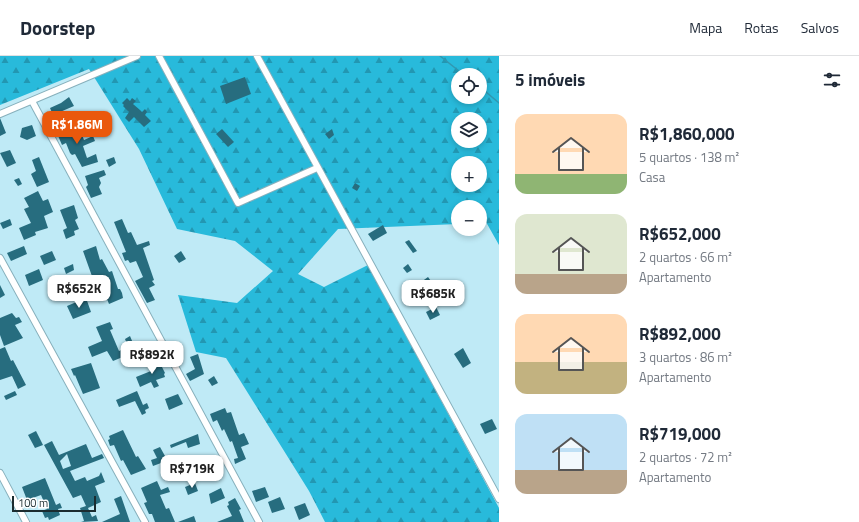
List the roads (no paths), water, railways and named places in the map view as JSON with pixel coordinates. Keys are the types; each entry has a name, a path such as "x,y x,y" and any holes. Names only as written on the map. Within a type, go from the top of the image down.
{"street":[{"path":"0,114 136,56"},
{"path":"159,56 238,203 317,168"},
{"path":"257,56 499,499"},
{"path":"32,101 259,522"},
{"path":"0,258 145,522"},
{"path":"0,473 26,522"}],"waterway":[{"path":"440,56 455,68"},
{"path":"487,93 499,103"}]}
